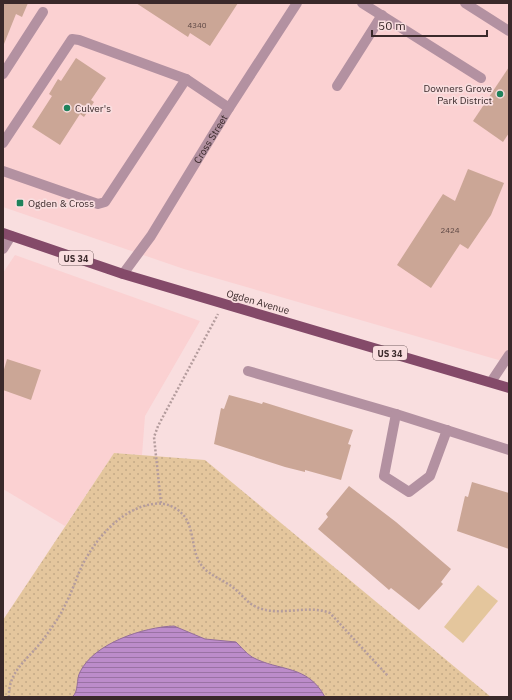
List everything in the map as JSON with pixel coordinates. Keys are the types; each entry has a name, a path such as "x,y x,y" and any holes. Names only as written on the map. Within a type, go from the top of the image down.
{"main road":[{"name":"Ogden Avenue","path":"7,234 123,274 509,388"}],"street":[{"name":"Cross Street","path":"123,274 151,236 297,3"},
{"path":"362,3 481,78"},
{"path":"465,3 509,31"},
{"path":"3,74 43,12"},
{"path":"337,86 382,15"},
{"path":"3,143 72,39 79,40 186,79 230,108"},
{"path":"3,171 98,204 105,202 186,79"},
{"path":"3,249 7,234"},
{"path":"491,382 509,355"},
{"path":"248,371 396,414 509,450"},
{"path":"396,414 384,476 409,492 430,476 447,430"}],"path":[{"path":"161,503 154,437 158,426 223,304"},
{"path":"9,697 12,679 19,666 54,625 66,604 84,561 101,538 120,518 142,506 161,503 171,505 185,518 190,528 197,557 202,568 229,584 252,604 264,610 277,612 322,610 330,613 388,676"}],"shaded area":[{"path":"3,3 509,3 509,363 184,269 3,207"},
{"path":"15,255 200,321 145,416 142,455 114,453 65,526 3,489 3,273"},
{"path":"114,453 205,460 491,697 3,697 3,620"},
{"path":"478,585 498,601 463,643 444,627"},
{"path":"174,626 205,639 236,642 252,657 262,662 292,670 310,679 318,686 325,697 72,697 77,689 80,672 96,653 121,638 135,633"}],"building":[{"path":"3,3 28,3 22,17 16,14 4,44"},
{"path":"136,3 238,3 210,46 190,33 188,37"},
{"name":"Culver's","path":"76,58 106,78 91,100 94,102 84,117 80,114 60,145 32,127 52,96 49,94 58,79 61,81"},
{"name":"Downers Grove Park District","path":"509,67 509,133 503,142 473,121"},
{"path":"468,169 504,183 491,215 468,249 460,244 431,288 397,265 443,194 455,201"},
{"path":"7,359 41,370 31,400 3,390 3,373"},
{"path":"229,395 262,404 263,402 353,430 348,444 351,445 341,480 305,470 305,472 285,467 214,444 221,408 224,409"},
{"path":"472,482 509,493 509,549 457,531 465,496 468,497"},
{"path":"349,486 396,522 451,569 441,582 443,584 419,610 391,588 389,590 318,529 328,517 326,514"}],"place":[{"name":"Downers Grove Park District","path":"500,94"},
{"name":"Culver's","path":"67,108"},
{"name":"Ogden & Cross","path":"20,203"}]}
